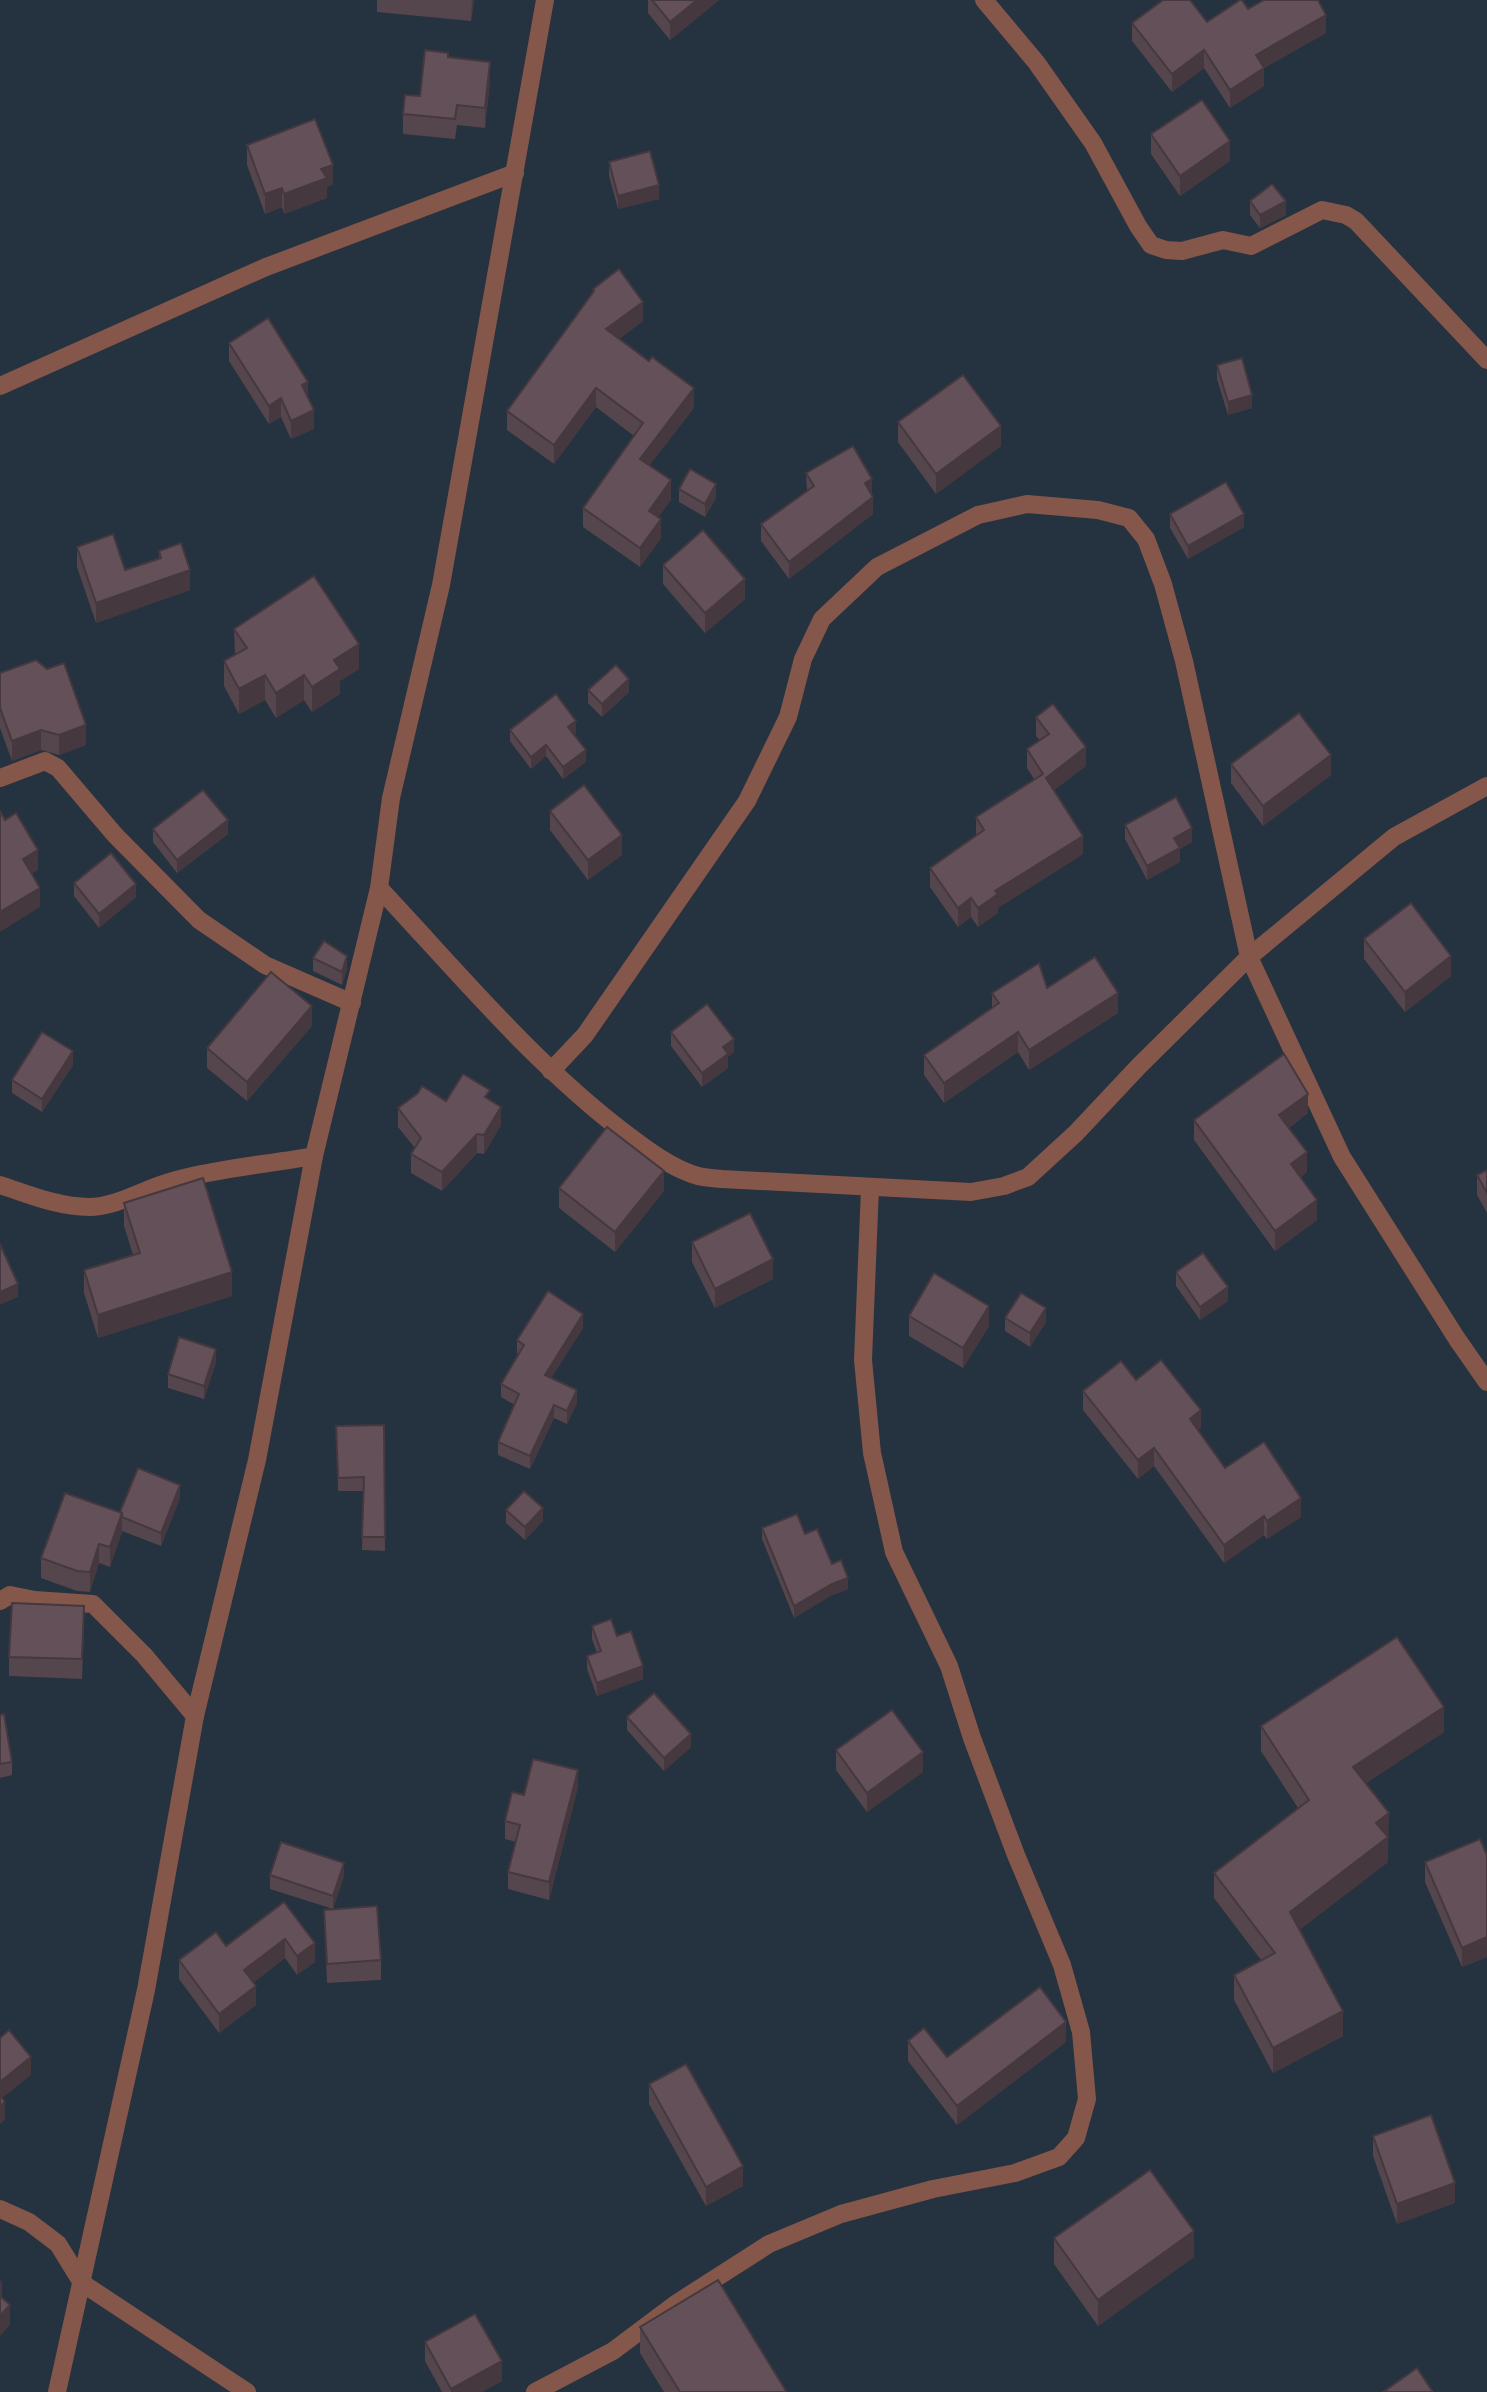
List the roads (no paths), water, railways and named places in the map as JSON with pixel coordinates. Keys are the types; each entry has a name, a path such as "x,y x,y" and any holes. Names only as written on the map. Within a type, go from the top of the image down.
{"street":[{"path":"57,2392 146,1990 195,1716 257,1460 314,1156 379,888 391,798 441,585 545,0"},
{"path":"984,0 1036,62 1093,143 1151,245 1182,251 1223,240 1251,246 1322,210 1346,215 1356,221 1487,360"},
{"path":"0,386 266,267 515,173"},
{"path":"551,1071 585,1035 747,801 788,717 803,659 822,619 877,567 978,515 1027,504 1098,510 1129,518 1146,539 1163,584 1184,661 1249,957 1342,1157 1487,1382"},
{"path":"0,778 45,761 58,768 115,835 199,920 265,965 352,1003"},
{"path":"379,888 551,1071 651,1152 697,1176 971,1192 1004,1186 1028,1177 1076,1133 1249,957 1394,837 1487,786"},
{"path":"0,1185 47,1201 89,1207 117,1202 152,1186 191,1176 314,1156"},
{"path":"535,2392 613,2351 677,2303 769,2244 841,2214 933,2189 1015,2173 1059,2157 1076,2138 1087,2099 1081,2032 1062,1965 1010,1841 949,1666 894,1552 872,1453 863,1360 870,1188"},
{"path":"0,1601 10,1595 93,1604 144,1655 195,1716"},
{"path":"0,2209 29,2222 58,2244 82,2283 247,2392"}]}
